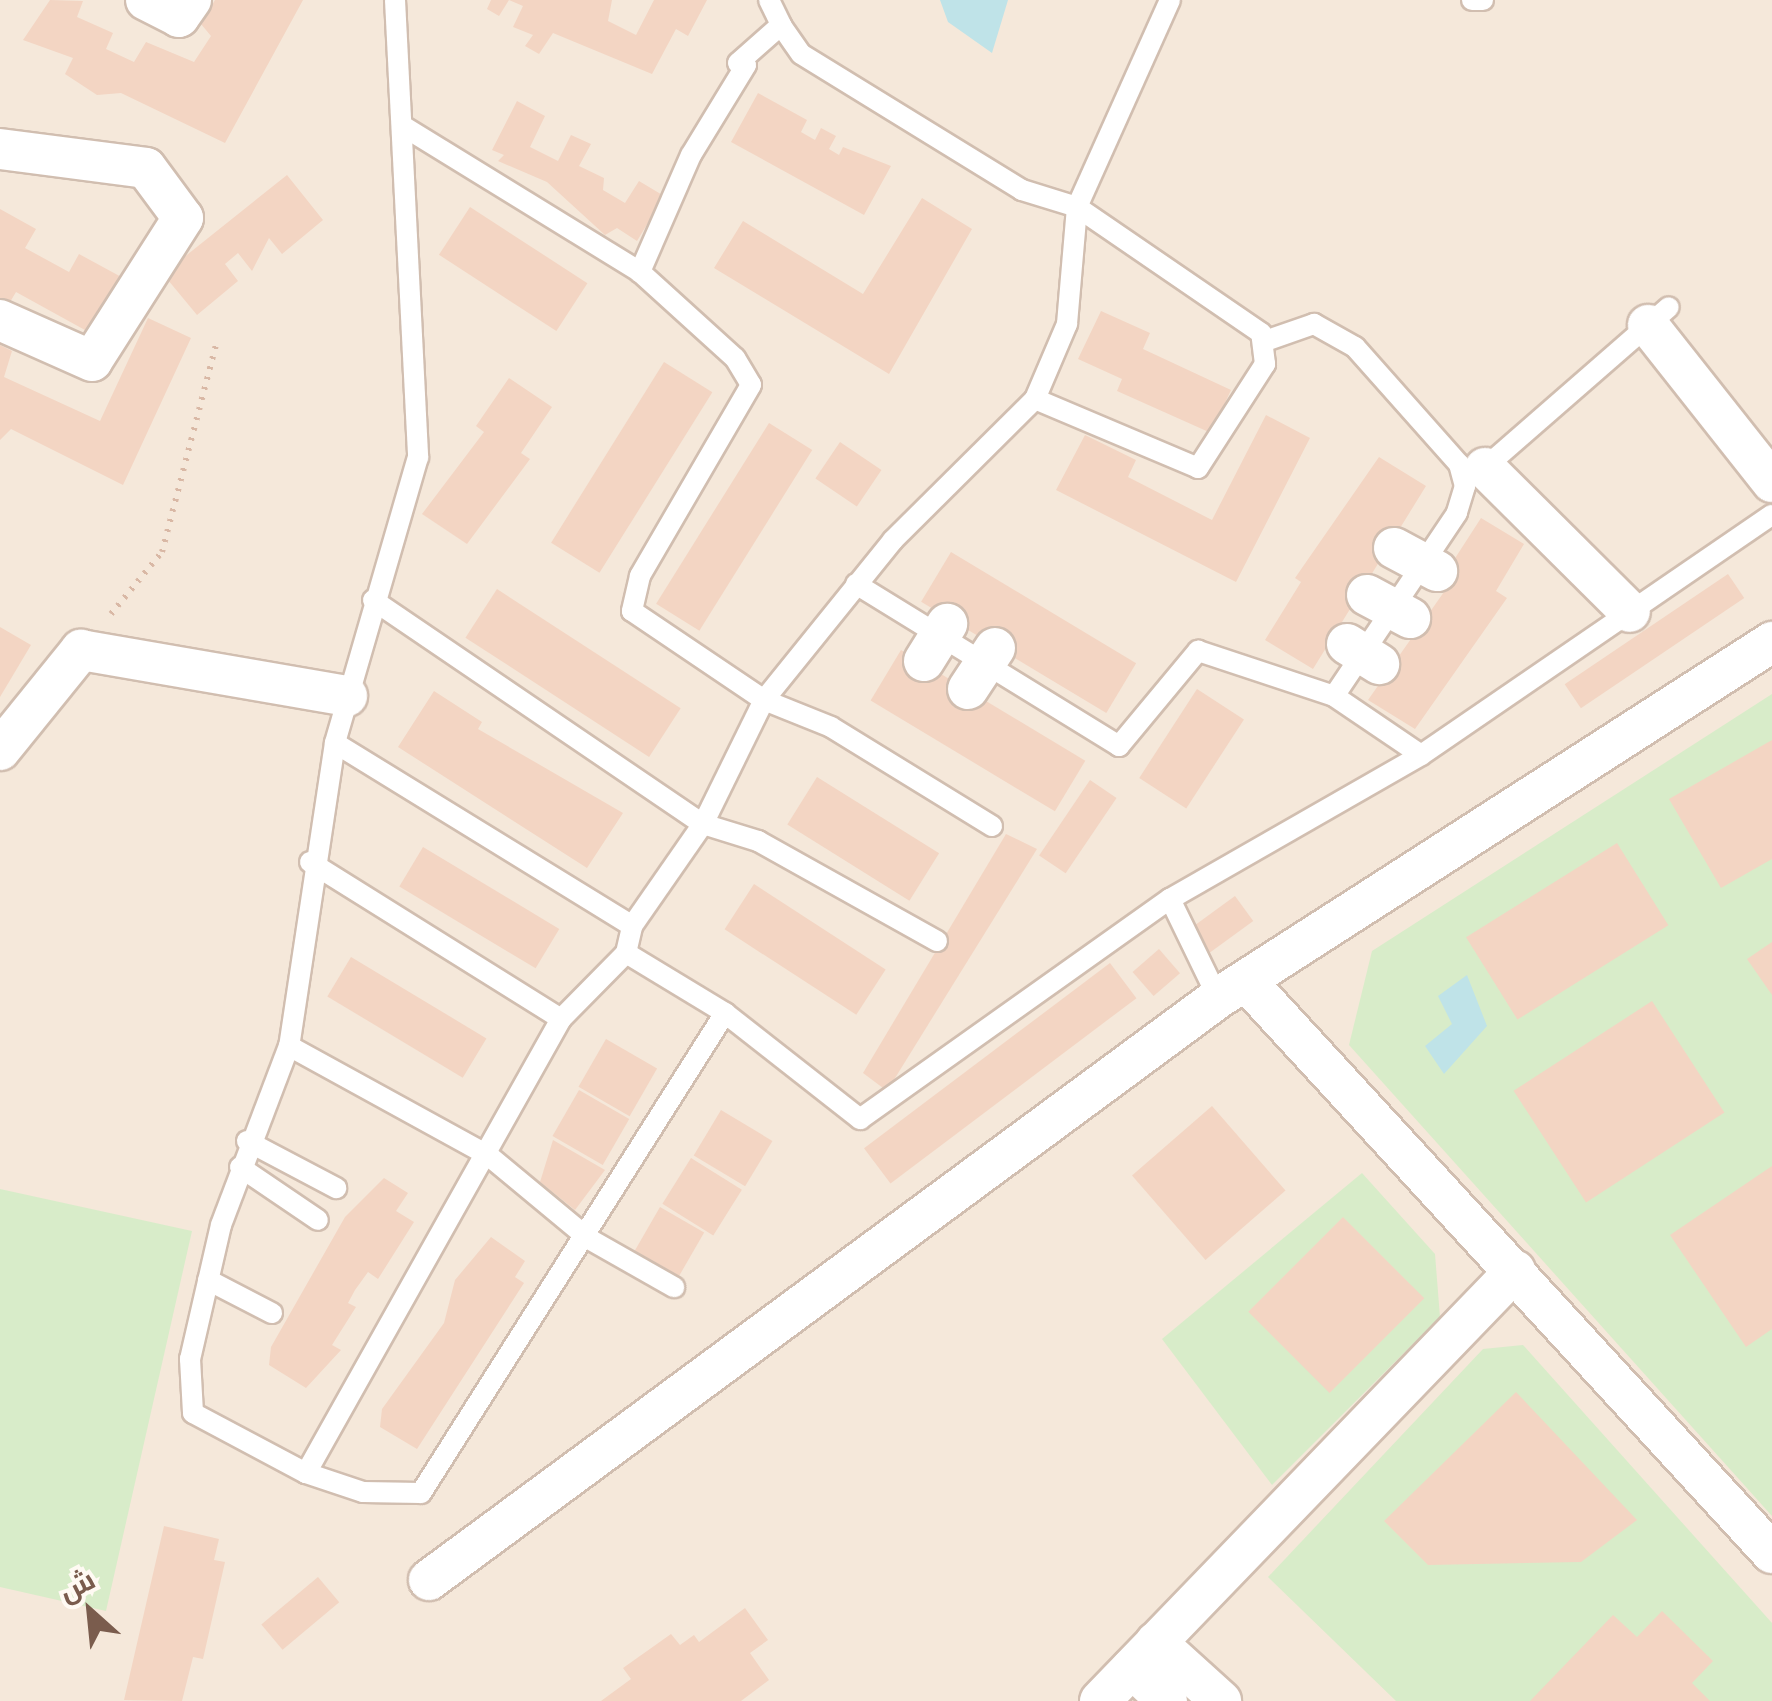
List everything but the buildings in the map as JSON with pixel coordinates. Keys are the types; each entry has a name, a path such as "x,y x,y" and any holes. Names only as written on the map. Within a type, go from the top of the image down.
{"street":[{"path":"146,0 178,16 191,0"},
{"path":"0,149 146,168 183,218 92,361 0,320"},
{"path":"1658,316 1772,482"},
{"path":"1475,477 1630,612"},
{"path":"429,1580 1232,989 1772,642"},
{"path":"0,750 81,650 347,696"},
{"path":"1232,989 1514,1270 1772,1553"},
{"path":"1100,1701 1514,1270"},
{"path":"1144,1655 1167,1701"},
{"path":"1144,1655 1220,1701"}],"lane":[{"path":"395,0 406,128 418,457 373,600 335,743 310,862 289,1046 247,1141 208,1280 190,1359 193,1413 306,1473 363,1492 421,1493 589,1240 725,1013"},
{"path":"769,0 801,54 1022,190 1077,207 1268,340"},
{"path":"306,1473 489,1156 562,1019 626,953 632,926 703,824 764,700 856,584 1035,399 1067,324 1077,207 1170,0"},
{"path":"1472,0 1483,0"},
{"path":"640,272 690,155 746,64 738,63 781,26"},
{"path":"406,128 640,272 735,358 751,385 640,576 632,611 764,700 831,728 992,826"},
{"path":"1334,696 1475,477 1658,316"},
{"path":"1268,340 1314,324 1354,347 1475,477"},
{"path":"1035,399 1198,468 1260,376 1268,340"},
{"path":"626,953 725,1013 860,1119 1170,898 1422,755 1772,515"},
{"path":"856,584 937,640 1120,746 1198,651 1334,696 1422,755"},
{"path":"373,600 703,824 758,841 937,941"},
{"path":"335,743 632,926"},
{"path":"310,862 562,1019"},
{"path":"1170,898 1232,989"},
{"path":"289,1046 489,1156 589,1240 674,1287"},
{"path":"247,1141 336,1188"},
{"path":"240,1167 318,1220"},
{"path":"208,1280 272,1312"}],"path":[{"path":"81,650 162,552 216,344"}],"shaded area":[{"path":"0,0 1772,0 1772,1701 0,1701"}],"green space":[{"path":"1772,694 1772,1516 1349,1045 1372,951"},
{"path":"1362,1173 1435,1254 1440,1317 1272,1485 1162,1339"},
{"path":"0,1189 192,1231 106,1611 0,1587"},
{"path":"1523,1345 1772,1623 1772,1701 1396,1701 1268,1577 1483,1349"}],"water":[{"path":"940,0 1008,0 992,53 948,22"},
{"path":"1467,975 1487,1026 1444,1074 1425,1046 1452,1024 1438,996"}]}
